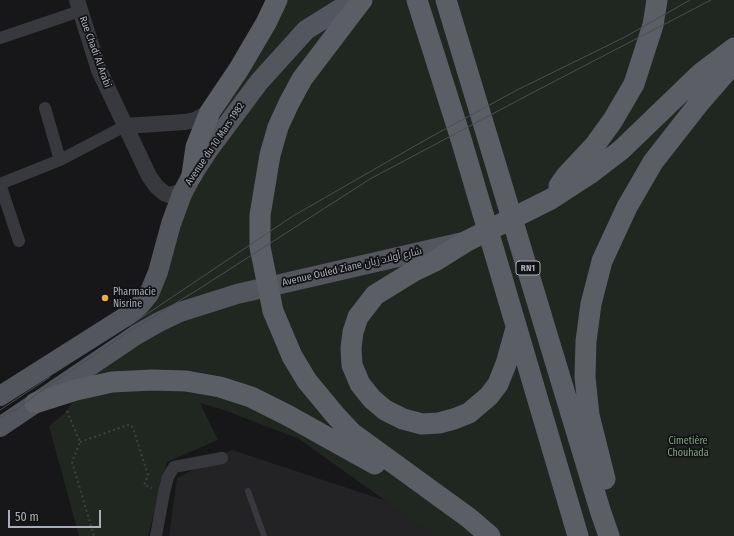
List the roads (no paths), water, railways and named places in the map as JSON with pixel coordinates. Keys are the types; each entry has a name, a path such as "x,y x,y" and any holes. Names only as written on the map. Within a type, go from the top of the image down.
{"highway":[{"path":"188,183 196,147 210,112 239,69 266,23 277,0"},
{"path":"362,0 302,79 278,127 270,155 260,215 260,247 273,312 292,356 312,386 352,433 469,518 489,536"},
{"name":"RN1","path":"417,0 461,139 578,536"},
{"name":"RN1","path":"446,0 609,536"},
{"path":"542,202 595,145 613,120 634,84 653,25 657,0"},
{"path":"516,328 506,364 498,384 489,396 469,413 439,423 422,424 403,419 385,410 372,399 360,384 352,365 351,348 353,332 358,317 375,295 467,241 542,202 591,173 621,150 702,73 734,48"},
{"path":"620,536 589,415 585,377 586,341 591,304 602,261 627,207 653,162 700,102 734,63"},
{"path":"35,403 112,382 152,380 186,381 220,387 251,397 287,414 358,454 489,536"}],"main road":[{"name":"Avenue du 10 Mars 1982","path":"1,390 128,315 139,306 149,294 158,272 171,224 188,183 226,124 259,82 306,30 354,0"},
{"name":"Avenue Ouled Ziane شارع أولاد زيان","path":"35,403 136,335 180,312 237,294 467,241"},
{"path":"0,427 35,403"}],"street":[{"path":"0,38 78,6"},
{"name":"Rue Chadi Al Arabi","path":"78,6 99,70 144,167 156,186 164,193 169,194 188,183"},
{"path":"45,108 60,160"},
{"path":"19,241 0,184 60,160 126,126 186,122 195,120 210,112"},
{"path":"156,536 168,477 174,467 222,458"}],"lane":[{"path":"248,490 264,536"}],"tram line":[{"path":"129,326 293,216 427,139 517,90 625,37 690,0"},
{"path":"0,418 18,408 130,331 202,287 370,179 711,0"},
{"path":"0,410 50,377"}],"place":[{"name":"Pharmacie Nisrine","path":"105,298"}],"park label":[{"name":"Cimetière Chouhada","path":"688,446"}]}
